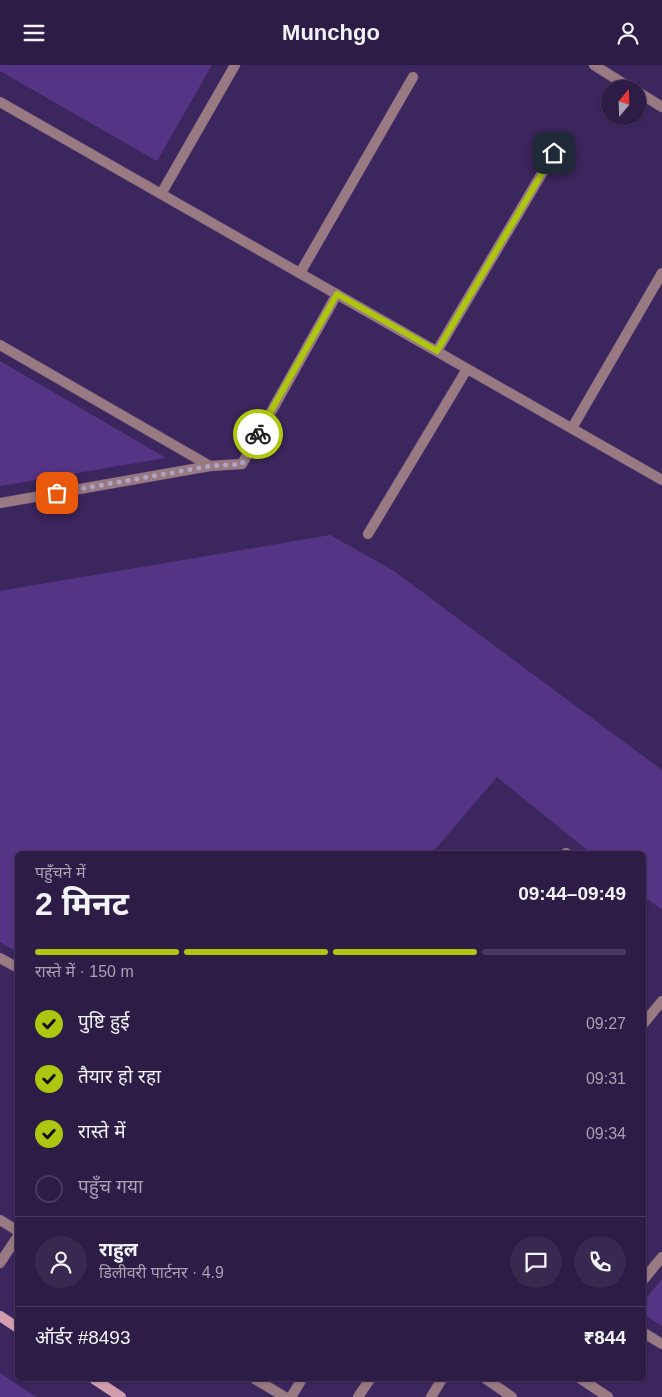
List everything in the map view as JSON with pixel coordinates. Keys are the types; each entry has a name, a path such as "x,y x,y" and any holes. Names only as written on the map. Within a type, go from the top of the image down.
{"street":[{"path":"161,194 235,65"},
{"path":"594,65 618,80"},
{"path":"300,273 413,77"},
{"path":"646,97 662,107"},
{"path":"0,102 662,480"},
{"path":"437,351 554,153"},
{"path":"572,428 662,273"},
{"path":"0,503 210,466 242,464 337,294"},
{"path":"0,345 210,466"},
{"path":"368,534 468,369"},
{"path":"0,958 15,966"},
{"path":"646,1021 662,1001"},
{"path":"0,1220 15,1229"},
{"path":"0,1263 15,1240"},
{"path":"646,1277 662,1257"},
{"path":"0,1316 15,1326"},
{"path":"646,1334 662,1344"},
{"path":"97,1381 121,1397"},
{"path":"257,1381 285,1397"},
{"path":"291,1397 301,1381"},
{"path":"358,1397 369,1381"},
{"path":"431,1397 441,1381"},
{"path":"489,1381 512,1397"},
{"path":"585,1381 608,1397"}],"shaded area":[{"path":"0,65 212,65 157,161 0,71"},
{"path":"0,361 166,458 0,486"},
{"path":"330,535 394,571 662,770 662,910 646,898 646,851 588,851 497,777 434,851 15,851 15,951 0,942 0,591"},
{"path":"662,1279 662,1326 646,1316 646,1299"},
{"path":"0,1373 36,1397 0,1397"}],"way so far":[{"path":"57,493 210,466 242,464 258,434"}],"route":[{"path":"258,434 337,294 437,351 554,153"}]}
